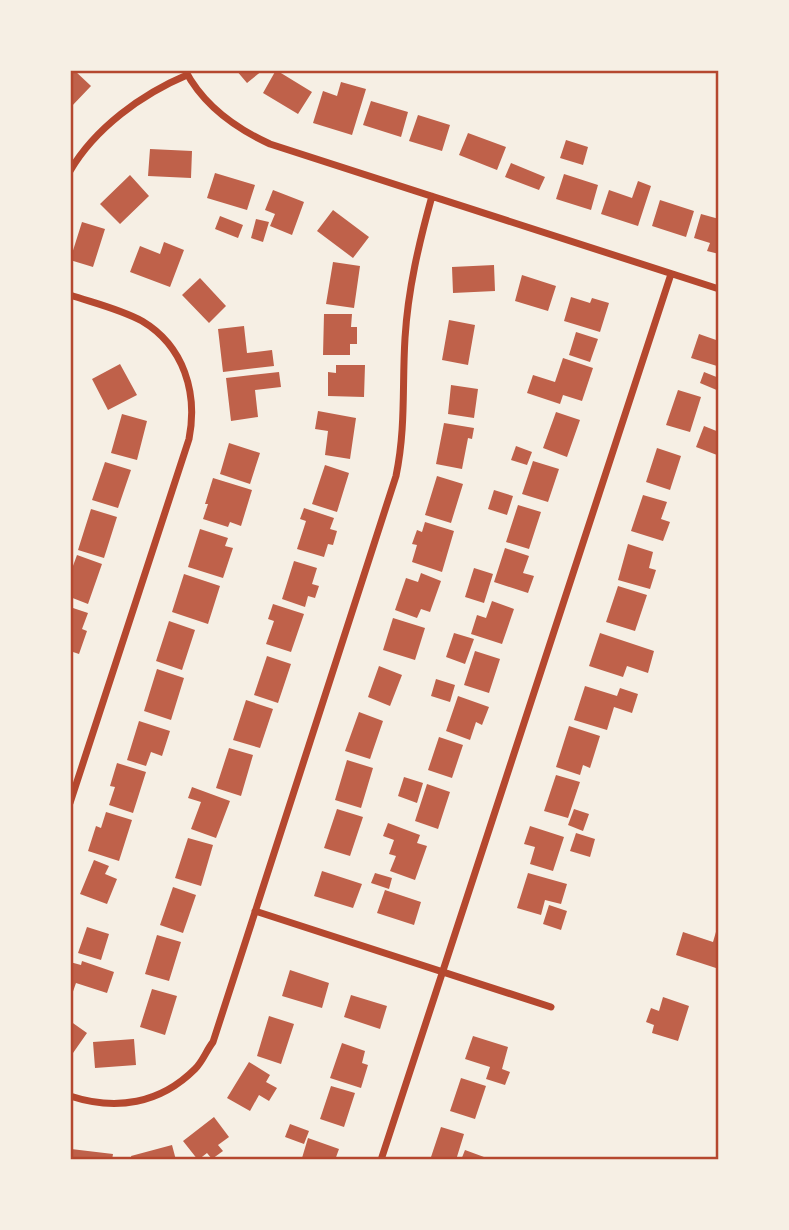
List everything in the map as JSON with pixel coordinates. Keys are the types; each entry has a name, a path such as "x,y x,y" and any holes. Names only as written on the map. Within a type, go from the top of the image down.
{"street":[{"path":"70,171 90,144 127,110 186,72 213,107 233,124 270,144 719,289"},
{"path":"70,1096 116,1105 159,1095 187,1076 213,1042 396,476 403,441 405,337 409,293 417,250 432,196"},
{"path":"381,1160 671,274"},
{"path":"70,295 125,314 159,334 181,361 188,378 193,404 189,439 70,803"},
{"path":"254,911 551,1007"}],"building":[{"path":"70,70 74,70 91,86 70,108"},
{"path":"236,70 263,70 247,83"},
{"path":"276,70 312,92 298,114 263,93"},
{"path":"341,82 366,89 352,135 313,123 323,91 337,96"},
{"path":"371,101 408,112 401,137 363,125"},
{"path":"418,115 450,125 442,151 409,141"},
{"path":"468,133 506,147 497,170 459,155"},
{"path":"566,140 588,147 583,165 560,158"},
{"path":"150,149 192,151 191,178 148,176"},
{"path":"511,163 545,177 539,190 505,177"},
{"path":"215,173 255,185 247,210 207,198"},
{"path":"564,174 598,185 591,210 556,199"},
{"path":"130,175 149,196 120,224 100,204"},
{"path":"638,181 651,186 638,226 601,214 609,190 632,198"},
{"path":"273,190 304,202 292,235 270,226 275,214 265,210"},
{"path":"660,200 694,211 686,237 652,226"},
{"path":"333,210 369,237 353,258 317,231"},
{"path":"701,214 719,219 719,254 707,251 710,243 694,238"},
{"path":"220,216 243,225 238,238 215,229"},
{"path":"256,219 269,222 263,242 251,238"},
{"path":"82,222 105,229 93,267 70,260"},
{"path":"164,242 184,250 170,287 130,272 140,246 160,254"},
{"path":"333,262 360,266 354,308 326,304"},
{"path":"494,265 495,291 453,293 452,267"},
{"path":"522,275 556,286 548,311 515,301"},
{"path":"200,278 226,306 209,323 182,295"},
{"path":"571,297 590,303 592,298 609,303 600,332 564,321"},
{"path":"324,314 352,314 351,327 357,327 357,344 350,344 350,355 323,355"},
{"path":"449,320 475,325 468,365 442,360"},
{"path":"244,326 247,353 272,350 274,366 223,372 218,329"},
{"path":"576,332 598,339 590,362 569,355"},
{"path":"699,334 719,341 717,366 691,358"},
{"path":"563,358 593,368 582,401 563,395 560,404 527,393 533,375 555,382"},
{"path":"120,364 137,395 108,410 92,379"},
{"path":"336,365 365,365 364,397 328,396 328,372 336,373"},
{"path":"279,372 281,387 255,390 258,417 231,421 226,378"},
{"path":"704,372 719,378 719,391 700,383"},
{"path":"451,385 478,389 474,418 448,414"},
{"path":"678,390 701,397 690,432 666,425"},
{"path":"318,411 356,418 350,459 325,455 328,431 315,429"},
{"path":"556,412 580,420 567,457 543,448"},
{"path":"122,414 147,421 137,460 111,453"},
{"path":"444,423 474,428 472,439 468,438 462,469 436,464"},
{"path":"704,426 719,432 717,455 696,447"},
{"path":"229,443 260,453 250,484 220,474"},
{"path":"516,446 532,452 527,465 511,460"},
{"path":"657,448 681,456 670,490 646,482"},
{"path":"533,461 559,469 548,502 522,494"},
{"path":"105,462 131,470 118,508 92,500"},
{"path":"325,465 349,473 337,512 312,504"},
{"path":"437,476 463,484 451,523 425,515"},
{"path":"213,478 252,490 241,526 230,522 228,527 203,519"},
{"path":"494,490 513,496 507,515 488,509"},
{"path":"643,495 667,502 661,519 670,522 663,541 631,531"},
{"path":"518,505 541,512 529,549 506,542"},
{"path":"304,508 334,518 330,529 337,531 333,545 328,544 324,557 297,549 306,521 300,519"},
{"path":"91,509 117,517 104,558 78,550"},
{"path":"425,522 454,531 442,572 412,562 417,545 412,544 417,530 422,532"},
{"path":"200,529 228,538 225,546 233,548 223,578 188,567"},
{"path":"628,544 653,552 649,568 656,570 650,589 618,580"},
{"path":"505,548 529,556 523,573 534,576 528,593 494,582"},
{"path":"77,555 102,564 88,604 70,597 70,574"},
{"path":"294,561 317,568 312,584 319,586 315,598 308,596 305,607 282,599"},
{"path":"474,568 493,574 484,603 465,597"},
{"path":"421,573 441,581 430,612 421,609 417,618 395,610 406,578 418,582"},
{"path":"184,574 220,586 208,624 172,612"},
{"path":"618,586 647,595 635,631 606,622"},
{"path":"492,601 514,609 502,644 471,634 477,615 486,618"},
{"path":"273,604 304,614 291,652 266,644 274,621 268,619"},
{"path":"70,607 88,613 82,629 87,631 79,654 70,651"},
{"path":"393,618 425,628 415,660 383,650"},
{"path":"169,621 195,630 182,670 156,661"},
{"path":"454,633 474,639 465,664 446,657"},
{"path":"600,633 654,651 648,673 627,666 623,677 589,666"},
{"path":"475,651 500,659 489,693 464,685"},
{"path":"267,656 291,664 278,703 254,695"},
{"path":"379,666 402,675 390,706 368,697"},
{"path":"157,669 184,678 171,720 144,711"},
{"path":"436,679 455,685 450,702 431,696"},
{"path":"585,686 617,696 620,688 638,694 632,713 614,707 607,730 574,720"},
{"path":"458,696 489,707 482,725 476,722 470,740 446,731"},
{"path":"246,700 273,709 260,748 233,740"},
{"path":"359,712 383,721 370,759 345,751"},
{"path":"139,721 170,731 162,756 151,752 146,766 127,760"},
{"path":"569,726 600,736 590,768 583,765 580,775 556,767"},
{"path":"439,737 463,745 452,778 428,770"},
{"path":"229,748 253,755 241,796 216,788"},
{"path":"347,760 373,768 361,808 335,800"},
{"path":"117,763 146,772 133,813 109,805 115,787 110,786"},
{"path":"556,775 580,782 568,818 544,811"},
{"path":"404,777 423,783 417,803 398,796"},
{"path":"427,784 450,792 438,829 415,821"},
{"path":"192,787 230,801 216,838 191,829 201,802 188,798"},
{"path":"337,809 363,817 350,856 324,848"},
{"path":"574,809 589,814 583,831 568,825"},
{"path":"106,812 132,820 119,861 88,851 96,826 101,828"},
{"path":"388,823 420,835 417,843 427,846 415,880 390,871 396,856 389,854 394,840 383,836"},
{"path":"530,826 564,837 553,871 530,864 535,847 524,844"},
{"path":"576,833 595,839 590,857 570,851"},
{"path":"188,838 213,845 201,886 175,878"},
{"path":"94,860 109,866 105,874 117,879 107,904 80,894"},
{"path":"322,871 362,884 353,908 314,896"},
{"path":"375,873 392,878 389,889 371,883"},
{"path":"528,873 567,884 561,904 545,900 541,915 517,908"},
{"path":"173,887 196,895 183,933 160,925"},
{"path":"385,890 421,902 414,925 377,913"},
{"path":"549,905 567,911 561,930 543,924"},
{"path":"718,925 719,969 676,955 683,932 713,942"},
{"path":"87,927 109,934 101,960 78,953"},
{"path":"157,935 181,942 169,981 145,974"},
{"path":"82,961 114,972 107,993 76,983 70,1000 70,962 81,965"},
{"path":"290,970 329,983 322,1008 282,996"},
{"path":"152,989 177,996 165,1035 140,1027"},
{"path":"351,995 387,1006 380,1029 344,1017"},
{"path":"663,997 689,1006 678,1041 652,1033 654,1025 646,1022 651,1008 659,1011"},
{"path":"269,1016 294,1024 281,1064 257,1056"},
{"path":"70,1021 87,1033 73,1053 70,1051"},
{"path":"473,1036 508,1047 502,1069 510,1072 505,1085 486,1079 490,1067 465,1059"},
{"path":"134,1039 136,1065 95,1068 93,1042"},
{"path":"342,1043 365,1051 362,1063 368,1065 361,1088 330,1078"},
{"path":"249,1062 270,1075 266,1082 277,1088 269,1101 259,1095 250,1111 227,1098"},
{"path":"461,1078 486,1086 475,1119 450,1111"},
{"path":"331,1086 355,1093 344,1127 320,1119"},
{"path":"214,1117 229,1137 218,1145 223,1151 212,1159 207,1153 198,1160 183,1141"},
{"path":"290,1124 309,1131 304,1144 285,1137"},
{"path":"441,1127 464,1134 456,1160 430,1160"},
{"path":"308,1138 339,1149 335,1160 302,1158"},
{"path":"172,1145 176,1160 132,1160 131,1156"},
{"path":"71,1149 113,1154 112,1160 70,1160"},
{"path":"465,1150 484,1157 483,1160 461,1160"}]}
